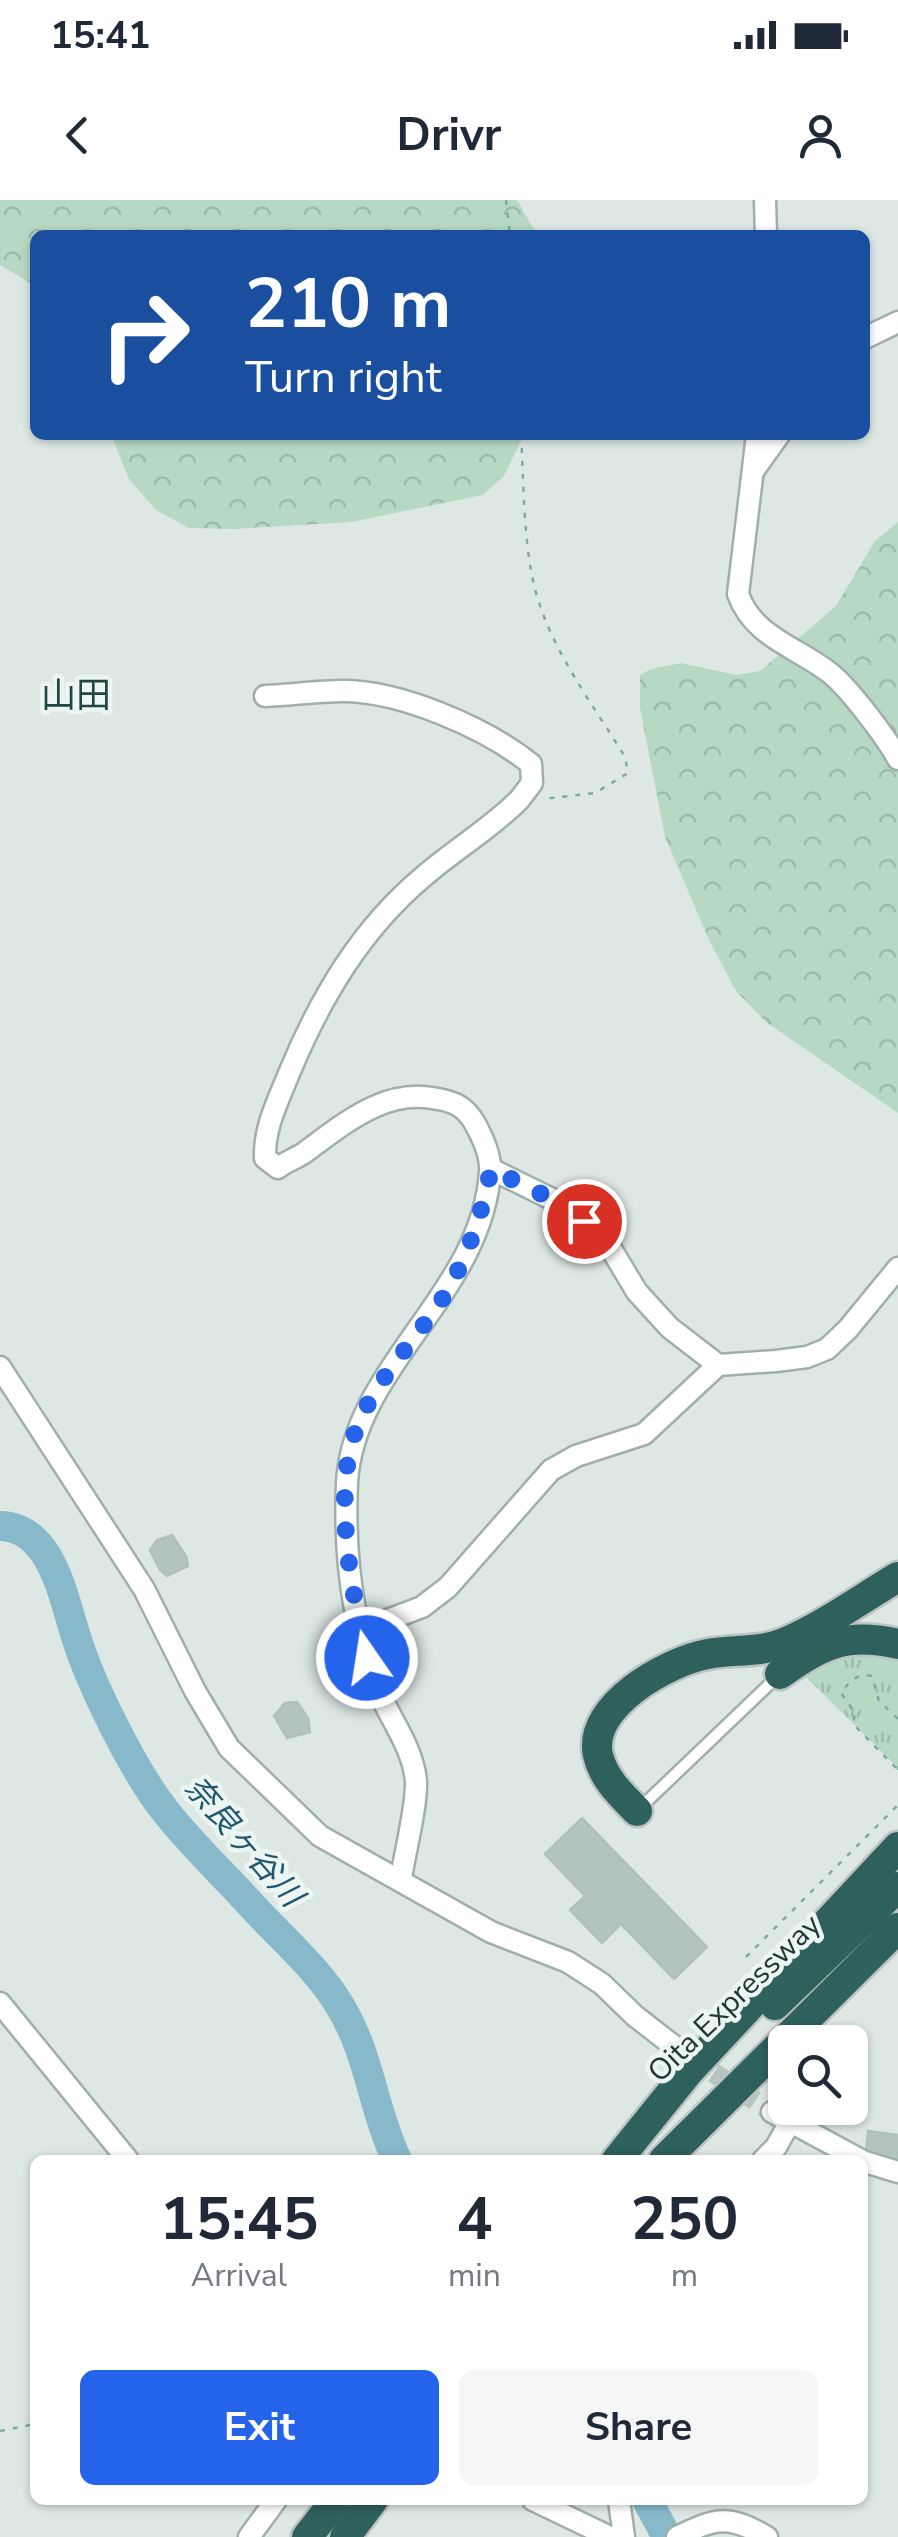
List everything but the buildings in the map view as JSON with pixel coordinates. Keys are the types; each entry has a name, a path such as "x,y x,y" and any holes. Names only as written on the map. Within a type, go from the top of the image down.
{"highway":[{"path":"637,1811 610,1782 597,1753 597,1735 605,1718 633,1690 683,1660 760,1650 783,1643 898,1577"},
{"path":"780,1674 820,1648 850,1638 898,1644"},
{"path":"624,2155 688,2072 898,1847"},
{"name":"Oita Expressway","path":"625,2155 898,1887"},
{"name":"Oita Expressway","path":"669,2155 898,1928"},
{"path":"813,2025 898,1949"},
{"path":"680,2155 768,2068"},
{"path":"307,2537 332,2505"},
{"path":"345,2537 369,2505"}],"street":[{"path":"765,200 766,230"},
{"path":"870,336 898,322"},
{"path":"757,440 738,594 744,612 756,626 832,674 898,759"},
{"path":"753,472 775,440"},
{"path":"265,696 350,691 439,714 509,747 531,764 532,783 519,800 405,893 359,944 332,985 265,1134 265,1158 278,1168 367,1108 422,1095 457,1102 470,1115 484,1138 491,1169 482,1210 456,1272 359,1423 350,1448 346,1528 351,1587 376,1687 405,1744 416,1781 400,1878"},
{"path":"491,1169 564,1205 604,1237 637,1292 670,1328 718,1365"},
{"path":"361,1630 422,1607 448,1587 551,1470 576,1456 644,1434 718,1365 776,1362 827,1349 898,1268"},
{"path":"0,1367 144,1590 229,1748 320,1836 492,1932 568,1962 602,1984 674,2046"},
{"path":"0,2004 124,2155"},
{"path":"768,2155 776,2147 781,2117 853,2155"},
{"path":"868,2162 898,2172"},
{"path":"249,2537 272,2505"},
{"path":"543,2505 610,2537"},
{"path":"621,2505 624,2537"},
{"path":"678,2537 714,2520 747,2525 768,2537"}],"lane":[{"path":"637,1811 780,1674"}],"path":[{"path":"506,200 509,230"},
{"path":"519,800 595,793 628,773 625,757 564,659 537,595 526,522 521,440"},
{"path":"897,1768 852,1724 855,1713 841,1693 854,1678 872,1676 879,1700 898,1720"},
{"path":"746,1956 898,1804"},
{"path":"0,2431 30,2425"}],"green space":[{"path":"0,200 517,200 534,230 30,230 30,283 0,265"},
{"path":"113,440 522,440 504,476 483,495 351,522 189,528 156,510 129,479"},
{"path":"898,522 898,1113 766,1022 736,991 709,940 665,837 640,708 640,675 681,663 736,675 760,671 836,606 875,541"},
{"path":"863,1649 898,1658 898,1768 801,1672 809,1663"}],"waterway":[{"name":"奈良ヶ谷川","path":"0,1526 31,1537 51,1564 101,1699 153,1795 335,1998 356,2038 395,2155"},
{"name":"奈良ヶ谷川","path":"650,2505 667,2537"}],"tunnel":[{"path":"689,2056 768,2109"}],"district":[{"name":"山田","path":"76,695"}],"route":[{"path":"367,1658 351,1587 346,1528 350,1448 359,1423 456,1272 482,1210 491,1169 564,1205 584,1221"}]}
